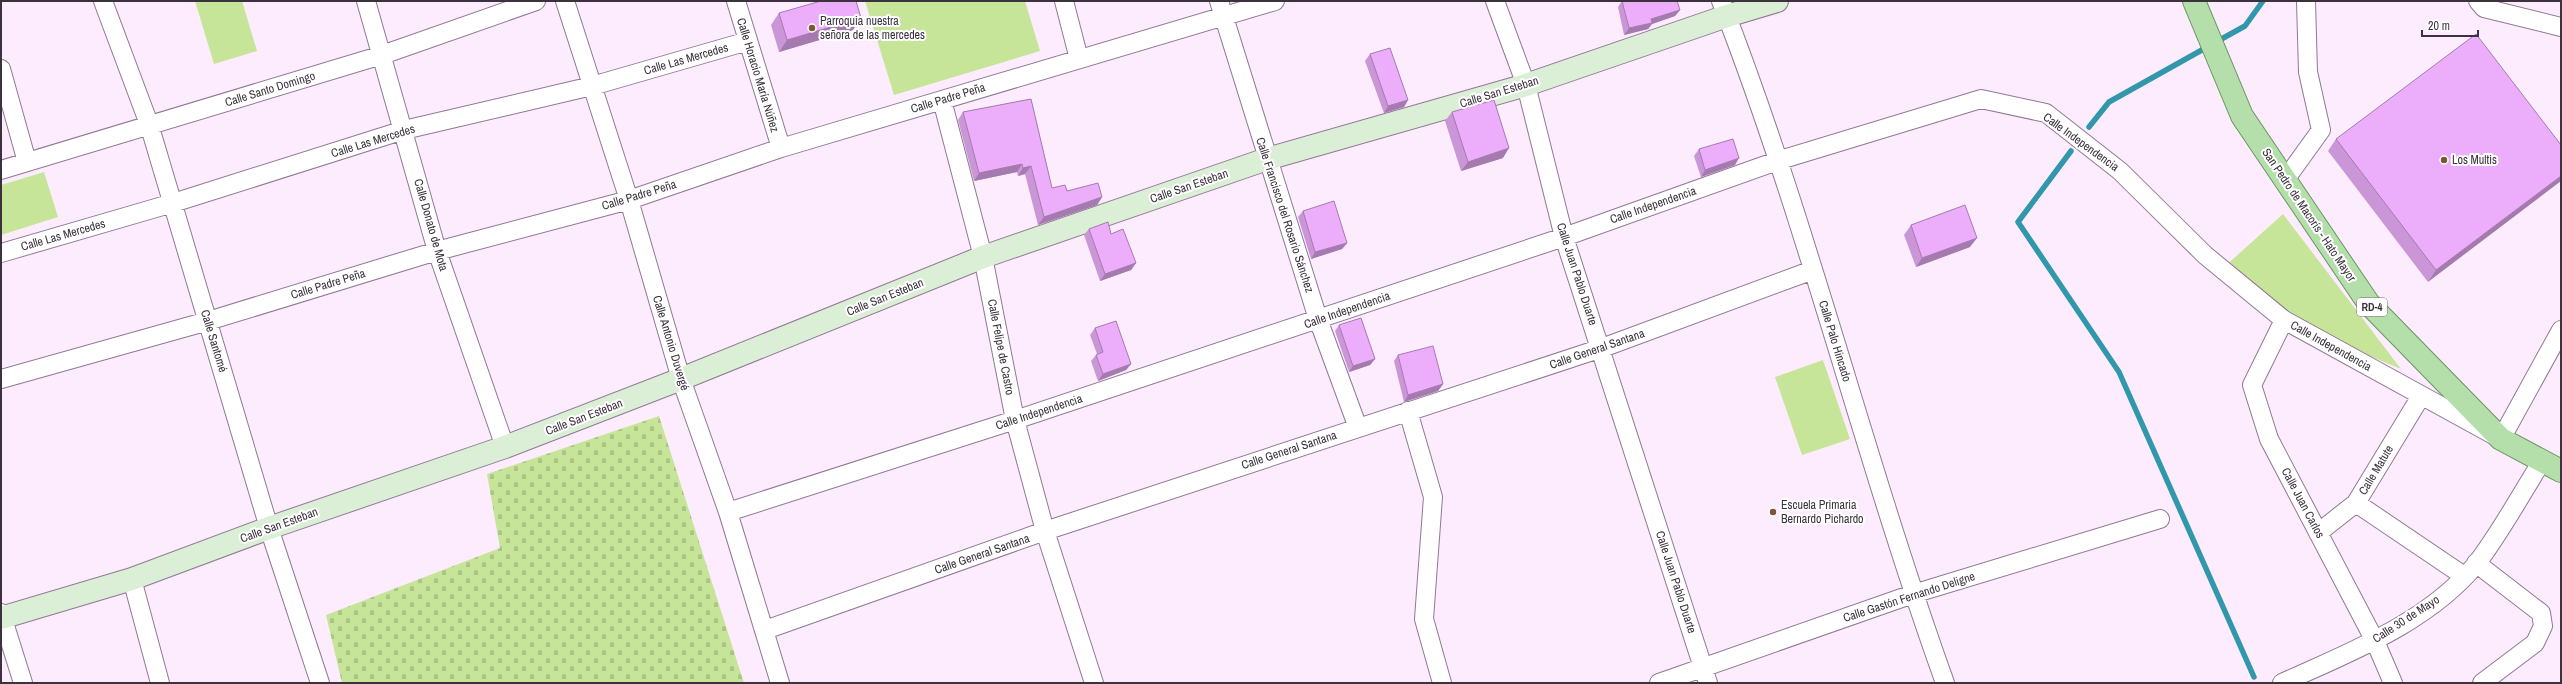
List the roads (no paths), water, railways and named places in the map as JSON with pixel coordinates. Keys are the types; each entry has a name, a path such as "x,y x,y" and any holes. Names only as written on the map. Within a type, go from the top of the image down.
{"main road":[{"name":"San Pedro de Macorís - Hato Mayor","path":"2194,1 2242,116 2369,304 2501,439 2552,466"}],"street":[{"name":"Calle Santomé","path":"103,1 149,124 270,528 320,683"},
{"name":"Calle Donato de Mota","path":"366,1 404,130 437,251 505,447"},
{"name":"Calle Santo Domingo","path":"1,170 149,124 382,55 536,1"},
{"name":"Calle Antonio Duvergé","path":"565,1 629,200 681,379 728,512 780,683"},
{"name":"Calle Horacio María Núñez","path":"736,1 781,148"},
{"path":"1064,1 1079,59"},
{"name":"Calle Padre Peña","path":"1,379 208,321 437,251 629,200 781,148 1079,59 1221,9 1275,1"},
{"name":"Calle Juan Pablo Duarte","path":"1495,1 1526,85 1564,236 1602,348 1706,676"},
{"name":"Calle San Esteban","path":"1,616 132,579 270,528 505,447 681,379 983,257 1267,159 1526,85 1724,8 1777,1"},
{"path":"2285,180 2321,130 2308,72 2306,1"},
{"path":"2478,1 2484,8 2561,27"},
{"name":"Calle Palo Hincado","path":"1724,8 1813,270 1913,594 1945,683"},
{"name":"Calle Francisco del Rosario Sánchez","path":"1221,9 1318,319 1358,428"},
{"name":"Calle Las Mercedes","path":"1,253 173,203 404,130 592,86 748,41"},
{"path":"1,69 27,162"},
{"name":"Calle Independencia","path":"728,512 1015,420 1318,319 1564,236 1777,161 1980,99 2046,113 2120,171 2205,255 2284,320 2501,439"},
{"name":"Calle Felipe de Castro","path":"942,100 983,257 1015,420 1045,532 1094,683"},
{"name":"Calle General Santana","path":"765,630 1045,532 1602,348 1813,270"},
{"name":"Calle Juan Carlos","path":"2284,320 2252,385 2269,439 2375,641 2393,683"},
{"path":"2501,439 2561,330"},
{"name":"Calle Matute","path":"2318,533 2356,503 2421,396"},
{"path":"1408,411 1433,497 1424,619 1442,683"},
{"name":"Calle 30 de Mayo","path":"2282,683 2375,641 2435,603 2470,569 2552,466"},
{"path":"2356,503 2470,569 2541,614 2543,626 2535,643 2482,683"},
{"name":"Calle Gastón Fernando Deligne","path":"1660,683 1706,676 1913,594 2160,520"},
{"path":"132,579 160,683"},
{"path":"1,616 23,683"}],"waterway":[{"path":"2216,42 2245,26 2263,1"},
{"path":"2089,127 2109,102 2209,46"},
{"path":"2071,151 2018,222 2119,372 2254,677"}],"place":[{"name":"Parroquia nuestra señora de las mercedes","path":"812,28"},
{"name":"Los Multis","path":"2444,160"},
{"name":"Escuela Primaria Bernardo Pichardo","path":"1773,512"}]}
